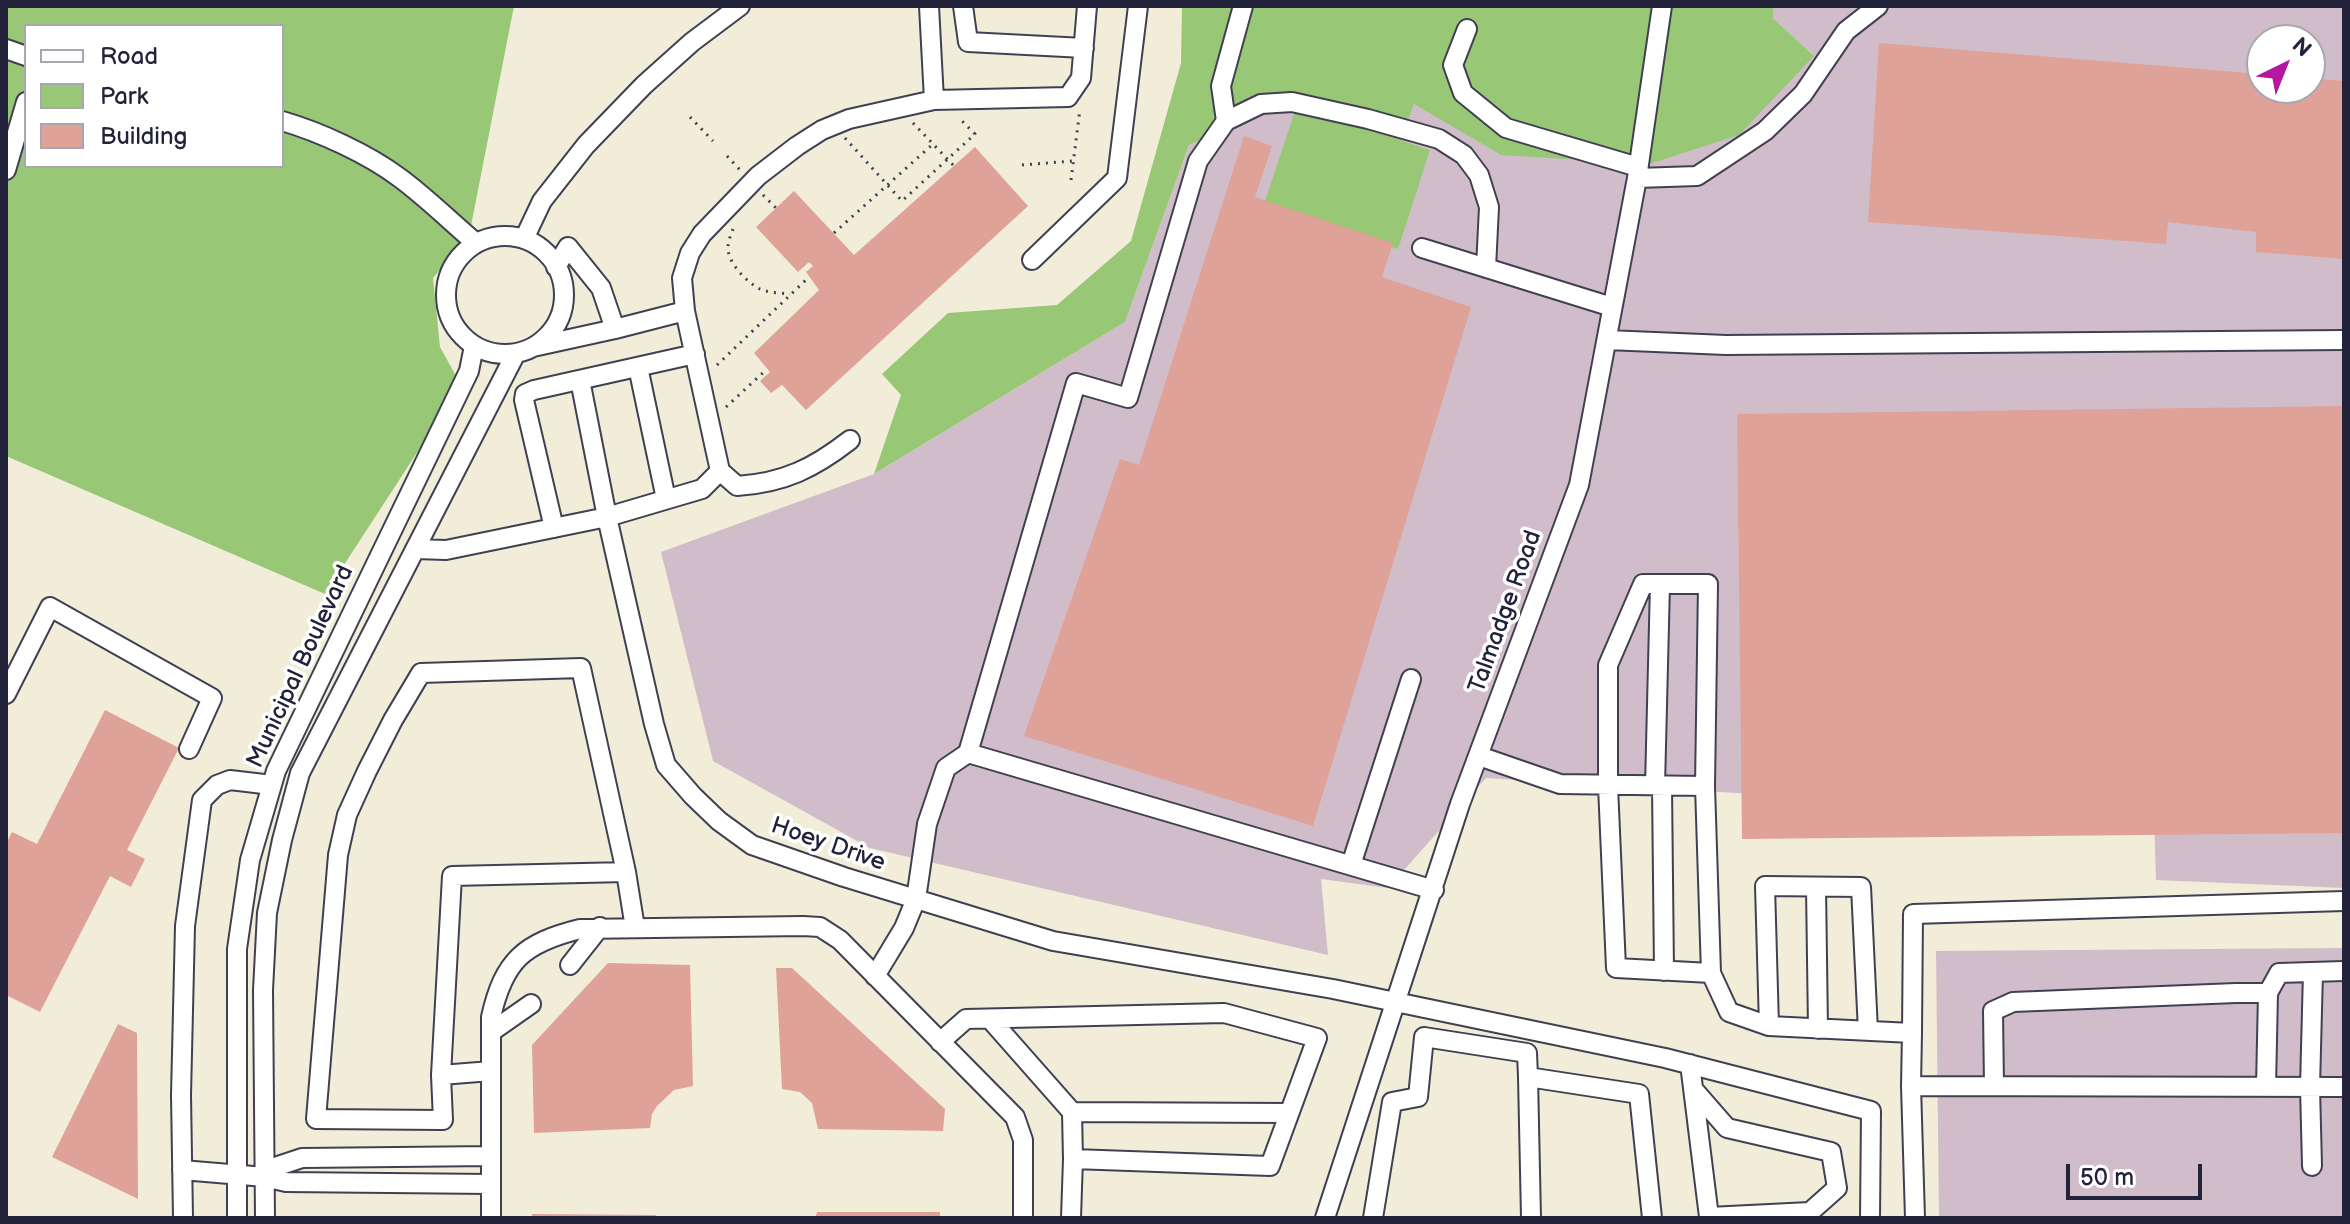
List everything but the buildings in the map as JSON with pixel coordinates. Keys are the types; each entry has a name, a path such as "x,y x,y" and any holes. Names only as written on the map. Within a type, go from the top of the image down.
{"street":[{"path":"524,239 542,201 586,145 653,76 740,6"},
{"path":"929,6 934,100"},
{"path":"963,6 968,42 1084,48"},
{"path":"850,440 794,476 758,485 737,486 720,471 685,311 682,278 690,253 702,234 758,176 822,130 849,119 934,100 1068,97 1081,78 1087,6"},
{"path":"1032,260 1117,178 1138,6"},
{"path":"1226,121 1221,86 1243,6"},
{"name":"Talmadge Road","path":"1325,1218 1460,804 1579,485 1638,173 1662,6"},
{"path":"1467,29 1453,65 1463,93 1506,128 1638,173 1697,176 1765,131 1803,94 1846,31 1878,6"},
{"path":"875,976 904,928 916,899 927,824 946,768 968,753 1076,383 1128,398 1198,161 1226,121 1261,104 1292,102 1439,139 1464,155 1479,175 1489,207 1486,268"},
{"path":"6,170 24,109"},
{"path":"284,122 341,144 382,166 476,243"},
{"path":"524,350 548,336 558,320 564,290 556,267 545,252 524,239 493,237 476,243 461,255 451,270 445,300 453,324 464,338 485,351 503,354 524,350 685,311"},
{"path":"556,267 568,247 601,288 615,329"},
{"path":"1422,248 1612,307"},
{"path":"1607,340 1726,345 2344,340"},
{"name":"Municipal Boulevard","path":"237,1218 237,949 250,860 276,771 469,371 474,346"},
{"name":"Municipal Boulevard","path":"265,1218 263,990 267,913 300,773 415,549 524,350"},
{"path":"554,528 525,394 695,354"},
{"path":"638,367 666,499"},
{"name":"Hoey Drive","path":"580,380 607,517 666,765 710,813 752,845 844,877 1053,941 1333,989 1690,1064 1871,1111 1870,1218"},
{"path":"415,549 446,550 607,517 702,489 720,471"},
{"path":"1711,973 1616,968 1608,786 1608,665 1643,584 1708,584 1705,786 1711,973 1729,1012 1769,1026 1912,1033"},
{"path":"1660,584 1659,786 1664,971"},
{"path":"6,694 50,607 212,698 189,749"},
{"path":"626,872 452,876 441,1075 443,1120 316,1119 338,855 347,815 393,720 421,673 581,668 626,872 635,928"},
{"path":"1351,865 1411,679"},
{"path":"968,753 1434,890"},
{"path":"1479,756 1560,784 1705,786"},
{"path":"183,1218 181,1095 185,926 202,800 217,785 230,780 272,785"},
{"path":"1769,1026 1765,886 1861,887 1868,1031"},
{"path":"1816,887 1818,1029"},
{"path":"1915,1218 1911,1086 1913,914 2344,901"},
{"path":"570,965 600,927"},
{"path":"491,1218 491,1017 498,988 508,969 523,953 553,936 600,927 820,927 840,940 1015,1117 1023,1140 1023,1218"},
{"path":"2266,1087 2268,993 2279,973 2344,971"},
{"path":"2312,1166 2310,1087 2313,972"},
{"path":"1994,1086 1993,1011 2013,1002 2268,993"},
{"path":"491,1032 531,1004"},
{"path":"940,1042 966,1019 1224,1013 1317,1038 1270,1166 1073,1159"},
{"path":"990,1019 1072,1112 1071,1218"},
{"path":"1373,1218 1392,1102 1418,1097 1424,1037 1527,1053 1531,1218"},
{"path":"1690,1064 1693,1089 1709,1217 1810,1212 1837,1188 1831,1152 1727,1128 1693,1089"},
{"path":"441,1075 491,1071"},
{"path":"1528,1077 1639,1094 1652,1218"},
{"path":"1911,1086 2344,1087"},
{"path":"1072,1112 1289,1113"},
{"path":"265,1177 278,1166 302,1158 491,1156"},
{"path":"182,1170 265,1177 286,1182 491,1184"}],"path":[{"path":"843,135 902,201 975,134 954,112"},
{"path":"910,116 912,122 954,166"},
{"path":"690,117 713,141"},
{"path":"1071,180 1079,123"},
{"path":"834,233 933,144"},
{"path":"727,156 744,174"},
{"path":"1022,165 1073,161"},
{"path":"760,192 776,208"},
{"path":"734,218 728,251 738,268 758,288 790,294"},
{"path":"714,367 809,277"},
{"path":"724,409 767,369"}],"shaded area":[{"path":"1773,6 2344,6 2344,888 2156,880 2154,818 1486,778 1388,888 1321,879 1328,955 870,848 713,761 661,552 874,474 1125,322 1189,145 1301,95 1265,204 1430,150 1401,140 1414,103 1501,155 1813,55 1773,18"},
{"path":"2344,948 2344,1218 1939,1218 1936,951"}],"green space":[{"path":"6,6 514,6 469,236 433,278 440,347 461,385 325,594 6,456"},
{"path":"1182,6 1773,6 1773,18 1814,56 1739,135 1649,164 1501,155 1414,104 1401,140 1430,150 1398,249 1264,204 1300,96 1189,145 1125,322 874,474 901,395 882,374 948,313 1057,305 1131,241 1181,63"}]}
